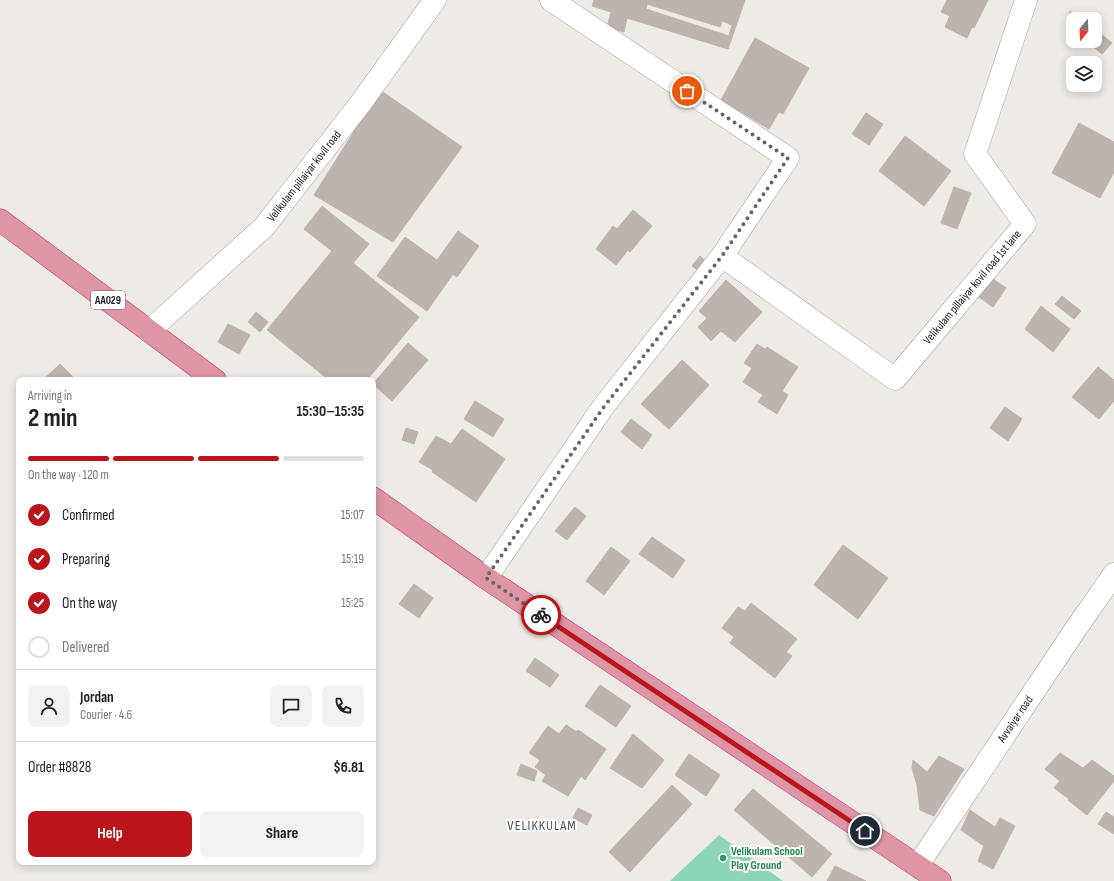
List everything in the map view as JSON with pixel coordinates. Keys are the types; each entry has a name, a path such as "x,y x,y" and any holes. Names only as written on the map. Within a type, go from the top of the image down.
{"highway":[{"name":"AA029","path":"0,220 211,377"},
{"path":"376,500 486,578 940,881"}],"street":[{"name":"Velikulam pillaiyar kovil road","path":"149,331 264,227 360,104 436,0"},
{"path":"486,578 603,408 722,256 788,158 551,0"},
{"name":"Velikulam pillaiyar kovil road 1st lane","path":"722,256 895,378 1025,224 975,154 1026,0"},
{"name":"Avvaiyar road","path":"918,865 1073,632 1114,574"}],"green space":[{"name":"Velikulam School Play Ground","path":"719,835 783,881 670,881"}],"building":[{"path":"594,0 745,0 728,49 627,18 624,32 607,27 611,12 592,6","holes":["647,4 720,27 722,21 732,25 729,36 646,9"]},
{"path":"947,0 988,0 974,28 972,27 967,38 945,27 950,16 941,12"},
{"path":"1102,35 1112,43 1102,54 1095,48 1102,48"},
{"path":"755,38 809,68 783,114 779,112 769,129 721,100"},
{"path":"380,90 462,147 393,242 314,195"},
{"path":"866,113 883,124 869,145 852,134"},
{"path":"1079,123 1114,142 1114,172 1100,198 1052,173"},
{"path":"905,136 951,171 924,206 879,171"},
{"path":"954,187 971,193 957,229 941,223"},
{"path":"322,206 369,244 353,263 419,317 369,377 325,377 267,330 332,251 304,229"},
{"path":"633,210 652,226 630,252 628,250 616,265 596,249 613,226 617,229"},
{"path":"458,231 479,246 457,277 453,274 427,311 377,276 405,237 437,260"},
{"path":"700,256 709,264 702,273 692,266"},
{"path":"986,274 1006,288 993,307 973,293"},
{"path":"726,280 762,312 735,342 721,331 711,341 698,327 707,318 699,311"},
{"path":"1062,296 1081,311 1074,319 1055,304"},
{"path":"1041,306 1070,329 1053,352 1025,329"},
{"path":"256,312 268,322 260,332 248,322"},
{"path":"228,324 250,335 239,354 218,342"},
{"path":"408,343 428,360 392,401 376,387 376,380"},
{"path":"757,344 765,349 767,347 798,367 782,391 788,395 777,414 758,402 763,395 743,382 752,368 744,363"},
{"path":"682,360 709,385 669,429 641,404"},
{"path":"60,364 73,377 46,377"},
{"path":"1098,367 1114,380 1114,401 1099,419 1072,397"},
{"path":"475,401 504,419 493,437 464,419"},
{"path":"1005,407 1022,419 1008,441 990,428"},
{"path":"631,419 652,435 642,449 621,432"},
{"path":"406,428 418,432 414,444 402,440"},
{"path":"462,429 505,459 476,502 432,472 433,470 419,462 436,436 451,444"},
{"path":"575,507 586,516 567,540 555,531"},
{"path":"652,537 685,560 673,578 639,554"},
{"path":"843,545 888,578 858,619 814,585"},
{"path":"611,547 630,561 604,595 586,581"},
{"path":"414,584 433,598 419,618 399,604"},
{"path":"751,603 797,639 786,652 792,656 775,678 730,643 734,637 722,628 738,607 745,611"},
{"path":"535,658 559,675 550,687 526,671"},
{"path":"600,685 631,706 616,727 585,706"},
{"path":"566,725 577,732 578,730 606,749 585,780 581,776 568,796 542,781 546,775 535,767 540,760 529,753 548,726 559,734"},
{"path":"633,734 664,760 642,788 610,768"},
{"path":"1060,753 1083,768 1092,760 1114,776 1114,781 1087,815 1054,788 1060,781 1045,769"},
{"path":"689,754 720,775 706,796 675,775"},
{"path":"939,756 964,769 934,816 920,810 917,785 912,768 913,760 927,772"},
{"path":"521,764 537,771 534,781 517,775"},
{"path":"672,785 692,804 630,872 609,852"},
{"path":"753,789 832,854 812,877 734,810"},
{"path":"578,808 592,815 587,825 573,818"},
{"path":"970,810 995,827 1000,818 1015,826 993,869 978,861 984,846 961,830"},
{"path":"1106,812 1114,817 1114,834 1098,824"},
{"path":"835,866 866,881 827,881"}],"way so far":[{"path":"541,615 486,578 603,408 722,256 788,158 687,91"}],"place":[{"name":"Velikulam School Play Ground","path":"723,858"}],"district":[{"name":"VELIKKULAM","path":"542,825"}],"route":[{"path":"541,615 865,831"}]}
